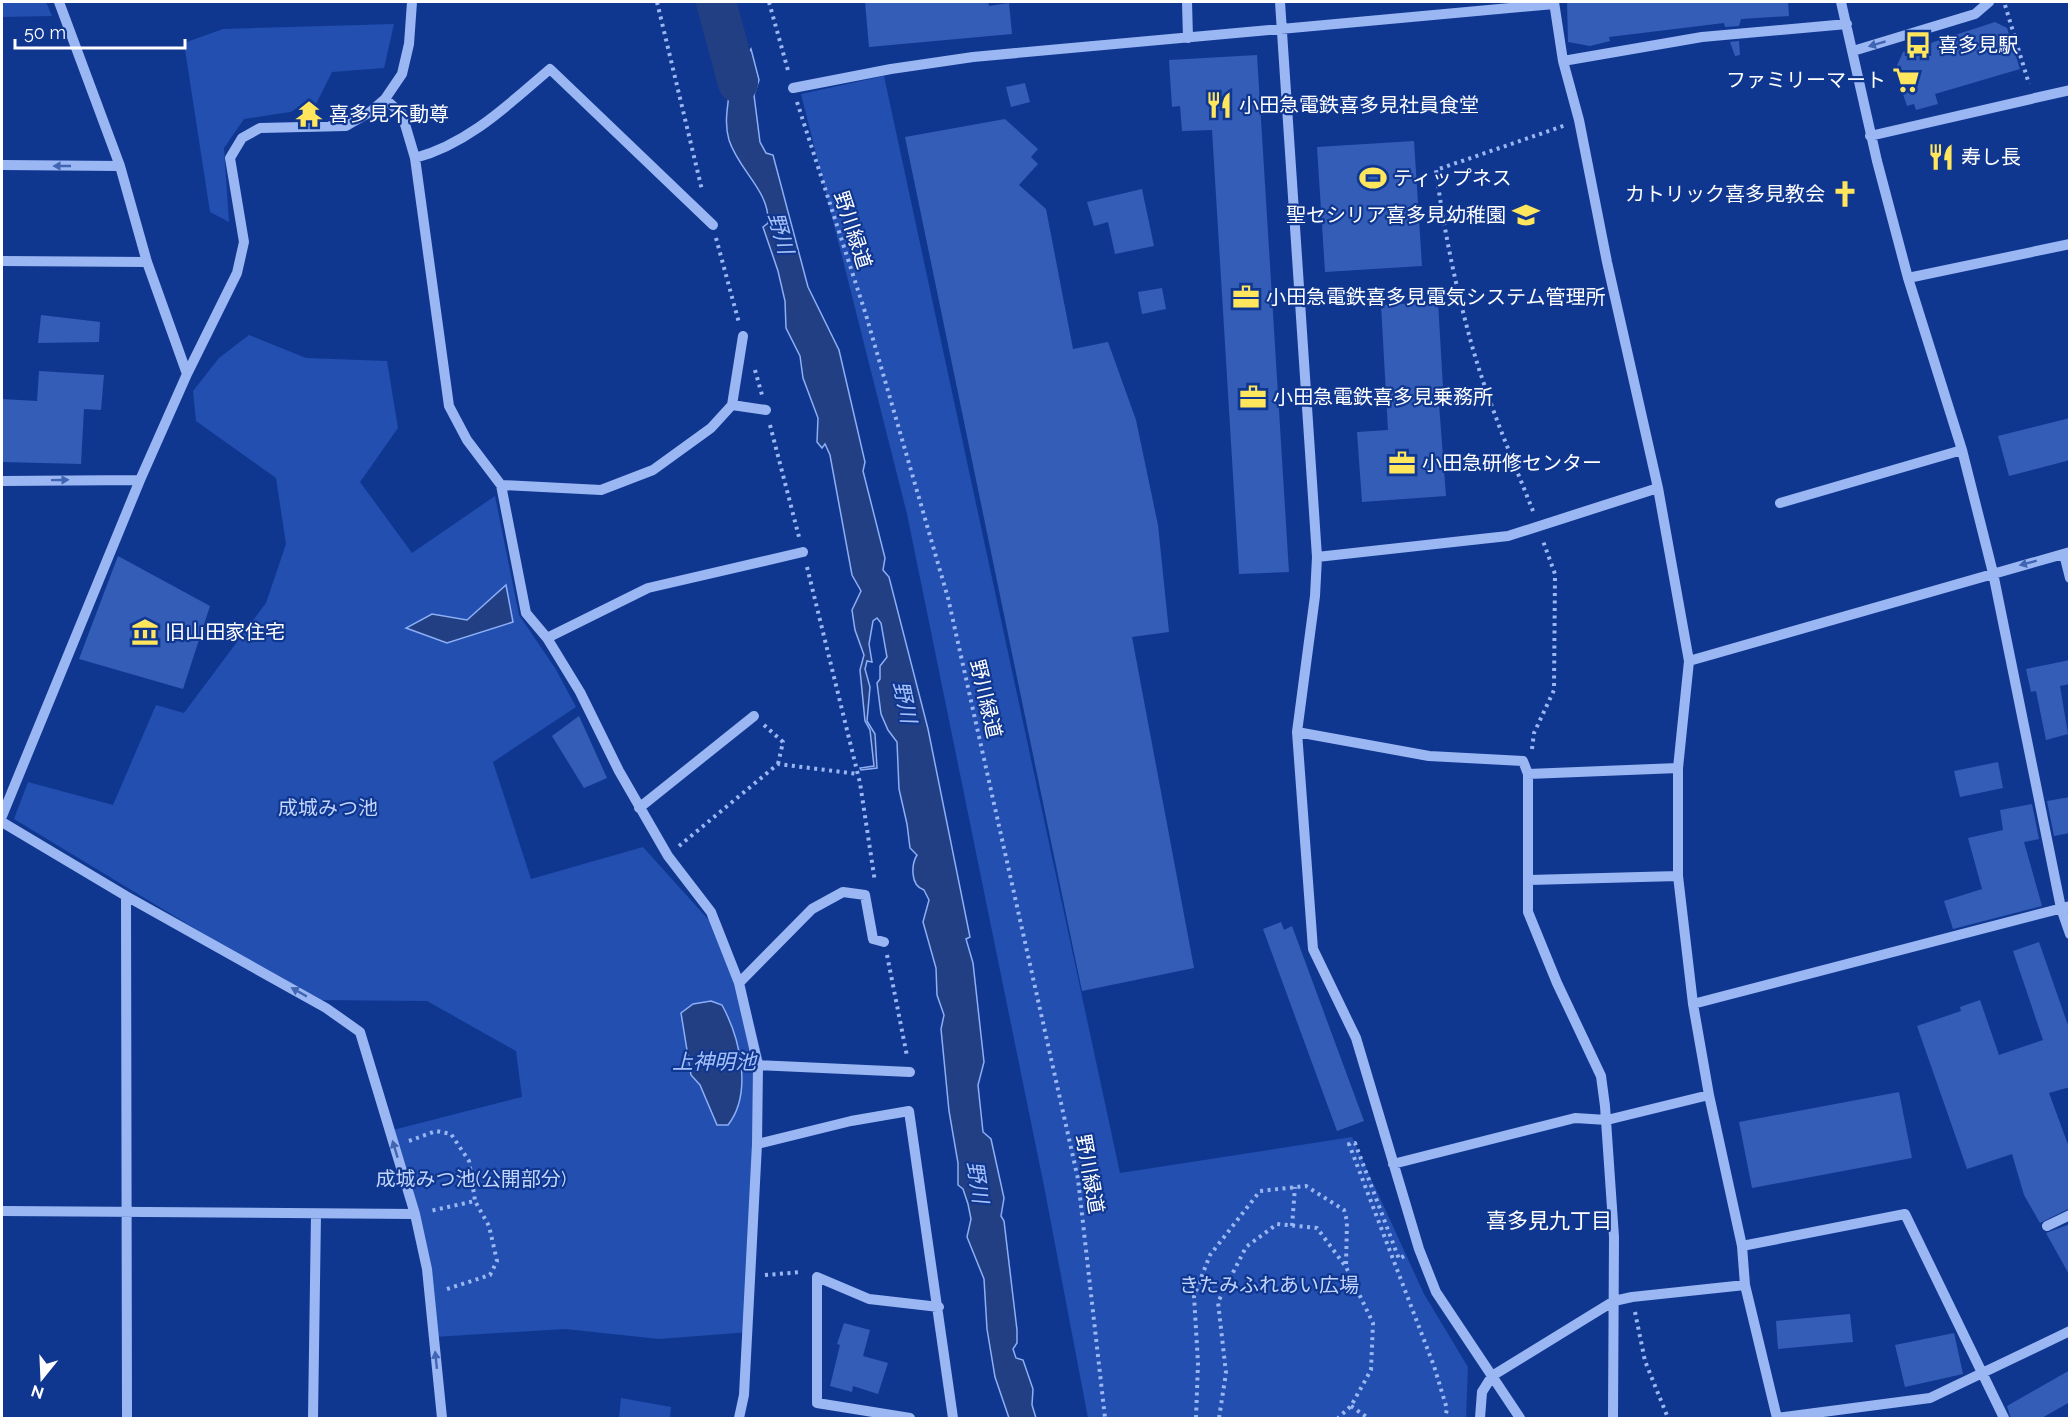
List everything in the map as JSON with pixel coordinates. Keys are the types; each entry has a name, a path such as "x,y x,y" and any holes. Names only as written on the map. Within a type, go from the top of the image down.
{"street":[{"path":"59,2 120,166 147,262 187,374"},
{"path":"2,816 140,480 187,374 237,273 244,242 230,158 242,138 260,128 346,126 370,112 385,99 402,74 409,44 412,2"},
{"path":"1186,2 1188,38"},
{"path":"1280,2 1317,557 1315,596 1297,732 1313,949 1356,1038 1419,1250 1436,1292 1521,1419"},
{"path":"1841,2 1870,136 1908,278 1962,450 1993,573 2070,934"},
{"path":"1853,51 1975,14 1989,2"},
{"path":"793,88 891,69 973,57 1554,3 1563,61 1579,120 1607,262 1658,488 1689,661 1678,768 1677,876 1693,1004 1709,1095 1742,1246 1745,1285 1777,1418 1930,1398 2070,1331"},
{"path":"1563,61 1702,37 1847,24"},
{"path":"415,158 439,152 488,122 550,69 713,225"},
{"path":"1870,136 2070,90"},
{"path":"385,99 402,114 415,158 449,406 467,440 501,485 526,613 547,638 580,692 639,808 668,856 711,912 739,983 758,1065 757,1144 744,1395 739,1419"},
{"path":"2,165 120,166"},
{"path":"1908,278 2070,244"},
{"path":"2,261 147,262"},
{"path":"501,485 601,490 652,470 711,429 732,405 743,336"},
{"path":"732,405 766,410"},
{"path":"1780,503 1962,450"},
{"path":"2,481 140,480"},
{"path":"1317,557 1508,536 1658,488"},
{"path":"547,638 648,588 803,552"},
{"path":"1689,661 2067,553 2070,578"},
{"path":"639,808 754,716"},
{"path":"1297,732 1429,756 1523,761 1528,774 1528,912 1557,983 1601,1076 1607,1120 1614,1237 1613,1419"},
{"path":"1528,774 1678,768"},
{"path":"2,822 126,896 326,1008 360,1032 415,1214 427,1269 442,1419"},
{"path":"1529,880 1677,876"},
{"path":"739,983 812,909 843,892 865,895 873,939 884,942"},
{"path":"126,896 127,1419"},
{"path":"1693,1004 2065,907"},
{"path":"758,1065 910,1072"},
{"path":"1393,1164 1575,1118 1607,1120 1709,1095"},
{"path":"757,1144 909,1110 939,1307 953,1419"},
{"path":"2,1211 415,1214"},
{"path":"313,1419 316,1214"},
{"path":"1742,1246 1905,1214 2004,1419"},
{"path":"2047,1226 2070,1215"},
{"path":"910,1419 817,1403 817,1277 869,1299 939,1307"},
{"path":"1480,1419 1482,1392 1492,1376 1614,1301 1745,1285"}],"path":[{"path":"657,2 704,195"},
{"name":"野川緑道","path":"769,2 793,88 866,315 948,598 1078,1179 1105,1419"},
{"path":"2004,2 2034,100"},
{"path":"1523,761 1531,754 1534,733 1554,690 1555,574 1500,427 1468,333 1441,212 1436,170 1579,120"},
{"path":"713,225 743,336 753,360 858,774 875,885"},
{"path":"668,856 778,764 783,742 754,716"},
{"path":"778,764 858,774"},
{"path":"884,942 894,982 910,1072"},
{"path":"407,1141 436,1131 452,1134 469,1161 475,1201 489,1227 497,1261 490,1275 447,1289"},
{"path":"1419,1250 1399,1259 1355,1143 1349,1144 1434,1366 1447,1409 1445,1419"},
{"path":"1196,1419 1198,1363 1194,1296 1210,1255 1260,1191 1306,1186 1344,1209 1347,1221 1346,1267"},
{"path":"1292,1226 1295,1187"},
{"path":"415,1214 475,1201"},
{"path":"1219,1419 1226,1373 1218,1302 1246,1246 1277,1224 1317,1228 1346,1267 1373,1323 1371,1370 1351,1406 1338,1419"},
{"path":"749,1276 803,1272 817,1277"},
{"path":"1632,1297 1646,1361 1668,1419"},
{"path":"1351,1406 1368,1419"}],"green space":[{"path":"2,2 46,2 52,16 2,17"},
{"path":"394,24 384,68 332,72 316,104 290,112 244,119 224,148 229,222 210,212 184,43 223,29"},
{"name":"きたみふれあい広場","path":"884,76 1120,1173 1352,1137 1424,1294 1468,1367 1466,1418 1088,1418 1044,1186 907,514 801,94"},
{"name":"成城みつ池","path":"249,335 306,358 387,361 398,428 360,482 412,553 495,496 519,615 555,668 576,707 493,762 531,879 643,847 716,928 747,996 763,1061 750,1332 659,1339 565,1329 434,1337 427,1269 389,1131 522,1097 516,1051 427,1001 313,1000 14,819 28,782 113,805 156,705 184,713 266,603 286,544 276,478 196,421 193,391 219,358"},
{"path":"621,1398 671,1407 670,1418 619,1418"}],"water":[{"path":"713,31 731,31 734,56 746,57 751,49 759,80 754,95 760,142 766,153 773,155 808,287 839,350 865,462 863,471 885,558 883,570 889,577 928,729 970,937 966,939 973,963 984,1062 978,1085 983,1132 991,1139 1004,1198 1001,1216 1004,1221 1017,1330 1017,1343 1013,1349 1016,1358 1023,1360 1033,1389 1032,1405 1036,1418 1009,1418 995,1377 987,1329 984,1279 967,1237 971,1219 963,1189 958,1185 958,1163 949,1111 941,1029 944,1015 937,995 936,968 923,922 929,900 914,879 913,868 917,855 910,848 899,789 897,742 888,730 881,714 877,683 880,679 880,666 887,657 881,623 877,618 873,621 869,644 872,662 867,661 865,669 870,687 867,721 875,734 877,768 861,770 860,768 874,766 870,730 865,721 860,670 864,655 855,630 852,610 861,591 852,575 830,455 825,444 822,448 817,442 818,418 803,378 800,356 786,328 785,301 778,271 763,227 768,223 764,201 729,140 726,123 729,75"},
{"path":"506,585 513,622 447,643 406,628 432,614 467,620"},
{"name":"上神明池","path":"711,1001 722,1005 734,1033 741,1065 740,1097 736,1112 728,1125 717,1125 700,1085 691,1075 681,1013 693,1004"}],"building":[{"path":"865,2 988,2 989,6 1009,3 1012,34 869,47"},
{"path":"1567,2 1788,2 1789,16 1741,19 1739,26 1725,27 1724,23 1609,37 1610,41 1590,46 1568,42"},
{"path":"1995,22 2007,28 2020,69 1935,94 1938,104 1916,110 1914,104 1907,106 1895,70 1903,52"},
{"path":"1739,41 1740,55 1735,56 1730,42"},
{"path":"1257,55 1289,572 1239,574 1212,130 1182,131 1180,106 1172,107 1169,60"},
{"path":"1025,83 1030,102 1011,107 1006,87"},
{"path":"1005,119 1038,149 1031,157 1038,164 1019,185 1046,209 1073,349 1108,342 1136,420 1158,525 1169,632 1132,637 1194,968 1082,991 905,137"},
{"path":"1414,141 1422,266 1325,272 1317,147"},
{"path":"1142,189 1154,246 1115,254 1108,222 1094,226 1087,202"},
{"path":"1162,288 1166,309 1142,314 1138,292"},
{"path":"1438,302 1444,404 1439,404 1446,496 1362,502 1357,432 1388,430 1381,305"},
{"path":"41,315 100,322 99,342 38,343"},
{"path":"39,371 104,375 101,410 84,409 81,464 2,462 2,399 37,401"},
{"path":"2070,418 2070,460 2009,476 1998,436"},
{"name":"旧山田家住宅","path":"118,556 210,606 183,689 79,659"},
{"path":"2070,660 2070,684 2060,686 2068,734 2046,740 2036,691 2031,692 2026,669"},
{"path":"579,716 607,778 584,788 552,736"},
{"path":"1998,762 2003,788 1960,797 1954,771"},
{"path":"2070,797 2070,833 2054,836 2047,801"},
{"path":"2032,804 2039,839 2024,842 2042,906 1953,929 1944,901 1982,889 1968,838 2003,830 2000,810"},
{"path":"1281,922 1284,930 1292,926 1364,1121 1337,1131 1263,929"},
{"path":"2039,942 2070,1031 2070,1087 2049,1093 2070,1150 2070,1208 2040,1223 2024,1195 2012,1154 1967,1169 1917,1026 1961,1011 1960,1007 1980,1000 1999,1055 2043,1040 2013,951"},
{"path":"1899,1092 1912,1158 1752,1188 1739,1122"},
{"path":"2070,1224 2070,1276 2046,1233"},
{"path":"1850,1314 1853,1342 1778,1349 1776,1321"},
{"path":"844,1323 870,1330 863,1356 888,1363 878,1394 853,1386 852,1392 830,1386 840,1345 837,1344"},
{"path":"1954,1333 1963,1374 1905,1387 1895,1345"},
{"path":"2070,1370 2070,1402 2040,1419 2011,1419 2007,1406"}],"waterway":[{"name":"野川","path":"716,2 738,83"}],"place":[{"name":"喜多見駅","path":"1918,45"},
{"name":"ファミリーマート","path":"1906,80"},
{"name":"小田急電鉄喜多見社員食堂","path":"1219,105"},
{"name":"喜多見不動尊","path":"309,114"},
{"name":"寿し長","path":"1941,157"},
{"name":"ティップネス","path":"1373,178"},
{"name":"カトリック喜多見教会","path":"1845,194"},
{"name":"聖セシリア喜多見幼稚園","path":"1526,215"},
{"name":"小田急電鉄喜多見電気システム管理所","path":"1246,297"},
{"name":"小田急電鉄喜多見乗務所","path":"1253,397"},
{"name":"小田急研修センター","path":"1402,463"},
{"name":"旧山田家住宅","path":"145,632"}],"district":[{"name":"喜多見九丁目","path":"1549,1220"}],"park label":[{"name":"成城みつ池(公開部分)","path":"471,1179"}]}
